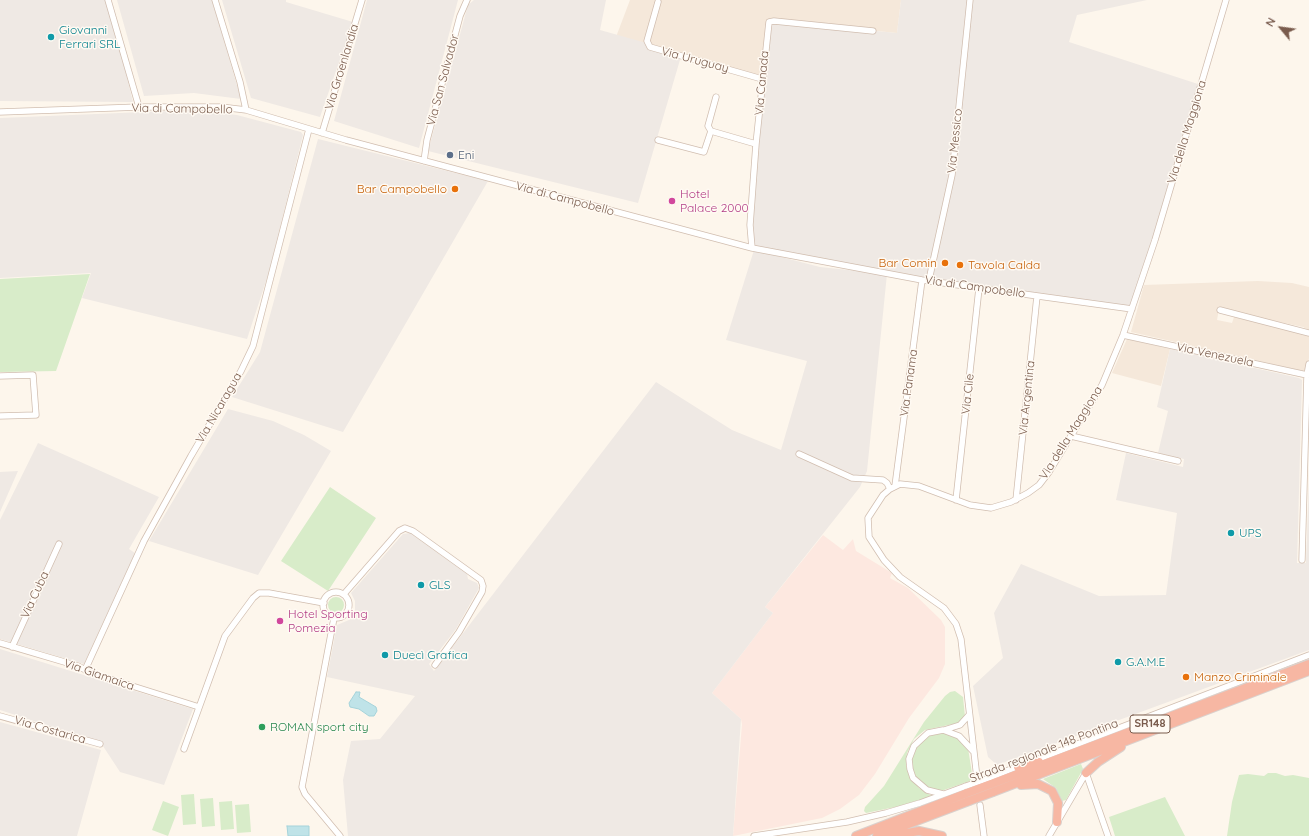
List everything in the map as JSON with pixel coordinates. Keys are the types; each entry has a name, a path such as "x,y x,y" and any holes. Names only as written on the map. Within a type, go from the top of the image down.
{"highway":[{"name":"Strada regionale 148 Pontina","path":"877,836 990,781 1071,754 1309,664"},
{"name":"Strada regionale 148 Pontina","path":"856,836 968,793 993,792 1309,671"},
{"path":"1274,685 1309,677"},
{"path":"1086,773 1109,754 1138,736"},
{"path":"1018,767 1071,754"},
{"path":"1002,788 1033,783 1048,788 1055,794 1058,803 1057,822"},
{"path":"889,836 914,831 934,833 942,836"}],"street":[{"path":"108,0 139,107"},
{"path":"215,0 240,82 246,110"},
{"name":"Via Groenlandia","path":"322,133 362,0"},
{"name":"Via San Salvador","path":"424,161 427,140 461,11 467,0"},
{"name":"Via Messico","path":"929,280 952,175 970,0"},
{"name":"Via della Maggiona","path":"893,487 911,484 956,500 980,507 991,508 1016,500 1028,493 1042,481 1104,380 1123,335 1155,240 1226,0"},
{"name":"Via Uruguay","path":"658,2 647,41 650,47 762,79"},
{"name":"Via Canada","path":"752,248 750,225 756,144 768,23 771,21 873,31"},
{"path":"716,97 708,126 711,131 756,144"},
{"name":"Via di Campobello","path":"0,112 139,107 221,107 246,110 424,161 752,248 922,280 1132,309"},
{"name":"Via Nicaragua","path":"85,670 144,540 241,371 252,346 309,129"},
{"path":"658,140 703,152 706,149 711,131"},
{"name":"Via Panama","path":"893,487 922,280"},
{"name":"Via Cile","path":"956,500 979,288"},
{"name":"Via Argentina","path":"1016,500 1037,296"},
{"path":"1220,310 1309,333"},
{"name":"Via Venezuela","path":"1123,335 1307,374"},
{"path":"1302,560 1307,374 1309,364"},
{"path":"0,376 33,375 36,415 0,416"},
{"path":"1071,436 1178,461"},
{"path":"799,454 852,478 883,480 893,487 878,500 868,516 868,537 891,569 944,608 954,620 961,639 977,778"},
{"path":"344,594 400,531 405,528 413,531 481,580 483,586 482,592 465,622 435,665"},
{"name":"Via Cuba","path":"12,646 59,544"},
{"path":"184,749 225,636 256,595 263,592 269,592 324,603"},
{"path":"336,592 344,594 349,602 348,610 342,616 334,618 326,612 324,603 331,593 336,592"},
{"path":"334,618 302,787 304,794 340,836"},
{"name":"Via Giamaica","path":"0,643 199,707"},
{"path":"990,781 1018,767 1309,655"},
{"path":"968,793 946,794 933,792 919,784 911,774 909,764 912,750 920,739 928,733 960,725 969,715"},
{"name":"Via Costarica","path":"0,716 100,744"},
{"path":"943,730 959,736 973,751"},
{"path":"1049,836 1086,773"},
{"path":"1086,773 1108,836"},
{"path":"754,836 855,820 920,803 946,794"},
{"path":"980,805 984,836"}],"shaded area":[{"path":"0,0 108,0 133,102 0,101"},
{"path":"117,0 212,0 241,99 194,93 144,96"},
{"path":"222,0 286,0 286,2 353,22 320,117 251,98"},
{"path":"367,0 458,0 419,148 334,121"},
{"path":"474,0 606,0 600,30 682,53 638,203 428,151 468,5"},
{"path":"630,0 901,0 897,33 774,21 762,79 616,37"},
{"path":"901,0 1147,0 1077,15 1069,42 1201,85 1132,309 1006,292 752,248 751,241 766,34 772,21 897,33"},
{"path":"192,110 237,115 301,132 303,135 269,272 247,339 82,298 91,273 0,278 0,118"},
{"path":"318,139 488,181 343,432 232,397 260,352"},
{"path":"754,250 820,267 887,274 867,471 860,487 765,607 773,613 712,693 741,719 733,836 348,836 343,780 351,741 380,739 415,696 327,677 337,625 349,620 355,610 355,601 351,593 403,534 410,533 467,574 468,579 477,583 479,588 456,629 429,664 434,671 656,382 732,430 781,450 807,361 726,340"},
{"path":"1258,281 1292,283 1309,287 1309,330 1303,327 1219,309 1217,320 1232,323 1234,317 1309,335 1309,358 1307,367 1303,371 1131,332 1144,285"},
{"path":"1127,339 1170,349 1161,386 1112,373"},
{"path":"1170,349 1299,378 1302,380 1297,563 1306,563 1309,482 1309,650 997,765 988,757 973,686 1003,658 994,613 1021,564 1099,596 1166,595 1177,513 1116,500 1126,453 1183,467 1184,459 1158,453 1168,411 1157,407"},
{"path":"228,409 273,421 304,435 331,451 258,575 149,541"},
{"path":"38,443 159,497 129,549 135,553 84,664 0,639 0,520"},
{"path":"18,471 0,512 0,472"},
{"path":"823,535 843,550 853,539 856,551 892,573 890,578 908,588 941,620 945,627 945,664 939,678 909,718 875,774 859,795 840,809 822,818 733,836 742,724 741,719 712,693 773,613 765,607"},
{"path":"0,649 193,709 164,785 120,772 101,743 0,710"},
{"path":"0,722 101,750 77,836 0,836"}],"green space":[{"path":"90,274 56,371 0,372 0,279"},
{"path":"330,487 376,518 328,591 281,561"},
{"path":"336,597 343,602 344,605 339,612 336,613 329,608 328,605 333,598"},
{"path":"955,691 963,697 965,717 958,723 925,730 914,739 907,753 906,766 910,776 919,788 932,796 900,806 866,813 864,811 865,807 884,786 924,722 945,696 950,692"},
{"path":"941,732 957,736 968,748 973,780 941,791 925,787 918,780 912,770 911,760 914,749 928,735"},
{"path":"1081,764 1083,769 1066,800 1062,801 1056,788 1043,779"},
{"path":"1268,773 1309,778 1309,836 1227,836 1232,802 1239,775 1248,774 1264,776"},
{"path":"194,794 196,824 183,825 181,795"},
{"path":"1165,797 1185,836 1115,836 1109,817"},
{"path":"213,798 215,826 202,827 200,799"},
{"path":"163,801 179,807 168,836 152,830"},
{"path":"232,801 234,829 221,830 219,802"},
{"path":"249,804 251,832 237,833 235,805"}],"water":[{"path":"356,692 360,692 359,697 376,707 377,711 374,716 369,716 359,709 350,707 349,703"},
{"path":"287,826 309,826 309,836 288,836"}],"place":[{"name":"Giovanni Ferrari SRL","path":"51,37"},
{"name":"Eni","path":"450,155"},
{"name":"Bar Campobello","path":"455,189"},
{"name":"Hotel Palace 2000","path":"672,201"},
{"name":"Bar Comin","path":"945,263"},
{"name":"Tavola Calda","path":"960,265"},
{"name":"UPS","path":"1231,533"},
{"name":"GLS","path":"421,585"},
{"name":"Hotel Sporting Pomezia","path":"280,621"},
{"name":"Duecì Grafica","path":"385,655"},
{"name":"G.A.M.E","path":"1118,662"},
{"name":"Manzo Criminale","path":"1186,677"},
{"name":"ROMAN sport city","path":"262,727"}]}
